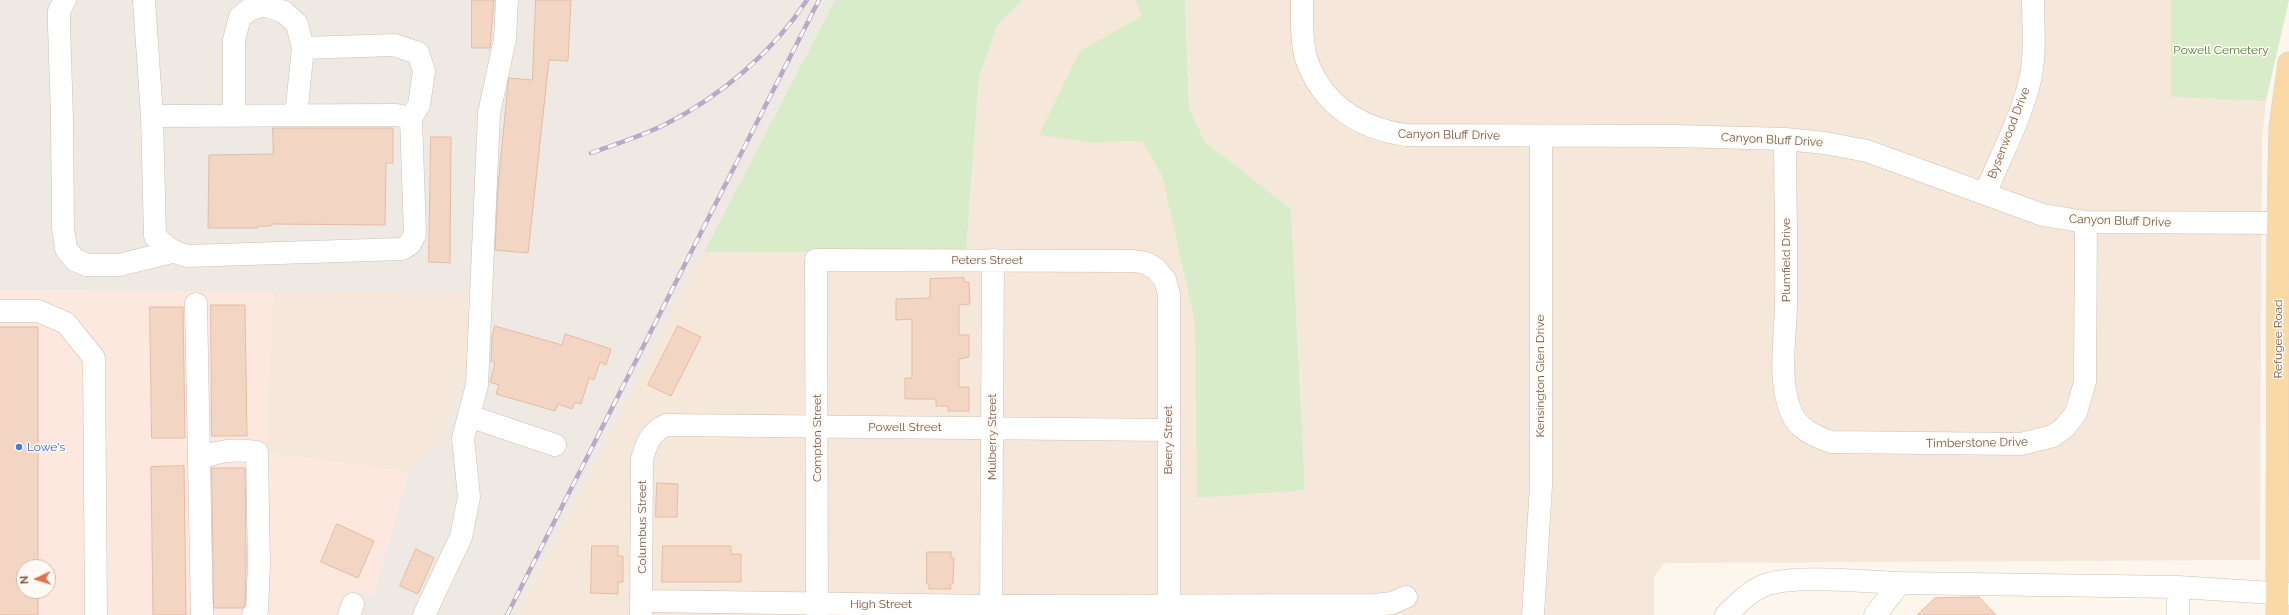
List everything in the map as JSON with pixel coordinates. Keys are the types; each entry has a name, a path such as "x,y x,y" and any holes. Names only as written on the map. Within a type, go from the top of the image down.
{"main road":[{"name":"Refugee Road","path":"2281,601 2278,223 2280,126 2289,64"}],"street":[{"path":"65,0 59,10 59,26 63,228 66,249 75,260 87,265 119,265 172,252"},
{"path":"144,0 152,116 155,236 172,252 187,256 402,249 410,244 415,234 411,118 419,105 424,70 418,53 394,44 303,48"},
{"path":"424,615 461,537 469,497 463,438 477,385 489,114 505,39 507,0"},
{"name":"Canyon Bluff Drive","path":"1302,0 1302,27 1306,57 1319,85 1336,106 1357,120 1381,131 1406,135 1675,136 1785,139 1825,142 1867,151 2044,215 2086,222 2278,223"},
{"name":"Bysenwood Drive","path":"1985,194 2024,100 2030,79 2033,54 2033,0"},
{"path":"234,116 234,40 240,18 249,10 264,5 284,12 298,24 303,48 296,115"},
{"path":"152,116 396,115 411,118"},
{"name":"Kensington Glen Drive","path":"1533,615 1541,485 1541,136"},
{"name":"Plumfield Drive","path":"1784,381 1786,305 1785,139"},
{"name":"Timberstone Drive","path":"1784,381 1791,414 1801,428 1815,437 1831,442 2021,444 2053,436 2065,427 2076,413 2085,382 2086,222"},
{"name":"Peters Street","path":"816,260 1134,261 1146,263 1156,269"},
{"name":"Compton Street","path":"816,260 818,426 817,610"},
{"name":"Mulberry Street","path":"991,610 993,260"},
{"name":"Beery Street","path":"1156,269 1165,280 1169,294 1169,610"},
{"path":"196,304 202,615"},
{"path":"0,311 38,311 66,323 94,358 96,615"},
{"path":"468,416 555,445"},
{"name":"Powell Street","path":"647,440 655,430 666,425 1168,430"},
{"name":"Columbus Street","path":"642,608 641,479 642,459 647,440"},
{"path":"199,459 211,454 237,449 257,452 259,564 257,611 253,615"},
{"path":"1726,615 1741,600 1763,586 1787,580 2178,587 2281,601"},
{"path":"1875,615 1900,583"},
{"path":"2178,587 2178,615"},
{"name":"High Street","path":"642,608 817,610 1169,610 1376,605 1392,603 1406,597"}],"shaded area":[{"path":"0,0 835,0 517,615 346,615 356,589 373,597 408,472 439,446 467,363 469,291 450,293 0,290"},
{"path":"1022,0 1135,0 1141,16 1080,51 1094,143 1142,141 1162,176 1195,324 1198,498 1305,489 1291,209 1205,142 1189,108 1185,0 2171,0 2171,97 2266,101 2262,139 2260,560 1664,563 1654,577 1654,615 517,615 704,252 966,253 979,77 998,24"},
{"path":"0,290 273,291 266,453 408,472 373,597 346,615 0,615"},
{"path":"273,291 469,291 467,363 439,446 408,472 265,453"}],"green space":[{"path":"835,0 1022,0 998,24 979,77 966,253 704,252"},
{"path":"1135,0 1185,0 1189,108 1205,142 1291,209 1305,490 1197,498 1195,324 1162,176 1142,141 1094,143 1039,135 1080,51 1141,16"},
{"name":"Powell Cemetery","path":"2171,0 2289,0 2266,101 2171,97"}],"building":[{"path":"472,0 494,0 490,48 472,48"},
{"path":"536,0 571,0 568,61 549,60 528,253 495,250 498,186 508,84 509,78 532,80"},
{"path":"273,128 393,128 393,163 386,163 385,225 271,224 271,226 258,226 257,228 208,228 209,155 273,154"},
{"path":"431,137 451,137 450,263 429,262"},
{"path":"964,278 964,282 969,282 970,304 959,305 959,335 969,335 969,357 959,359 959,387 969,387 969,411 948,411 948,406 936,406 936,399 905,399 905,378 912,378 912,319 896,320 896,299 930,298 930,279"},
{"path":"211,305 245,305 247,436 212,436"},
{"path":"150,307 183,307 185,438 152,438"},
{"path":"495,326 562,345 565,334 611,349 606,365 600,362 594,380 589,378 581,404 575,402 572,409 558,404 555,411 496,394 499,385 490,382 495,363 491,361 492,337"},
{"path":"678,326 701,337 671,396 648,385"},
{"name":"Lowe's","path":"0,327 38,327 38,559 16,559 16,599 38,599 38,615 0,615"},
{"path":"184,466 186,615 153,615 151,467"},
{"path":"212,468 245,468 246,564 245,606 243,608 214,608"},
{"path":"657,483 678,484 677,517 656,517"},
{"path":"337,524 374,541 358,578 321,562"},
{"path":"592,546 618,546 618,556 623,556 623,582 618,582 618,594 591,593"},
{"path":"663,546 731,546 731,554 741,554 741,582 662,582"},
{"path":"416,549 434,558 418,594 400,586"},
{"path":"927,552 951,552 951,558 954,558 953,584 950,584 951,589 929,589 929,584 927,584"},
{"path":"1979,597 1996,615 1917,615 1935,598"}],"railway":[{"path":"591,153 629,140 666,124 686,113 726,86 762,55 807,0"},
{"path":"507,615 819,0"}],"place":[{"name":"Lowe's","path":"19,447"}]}
